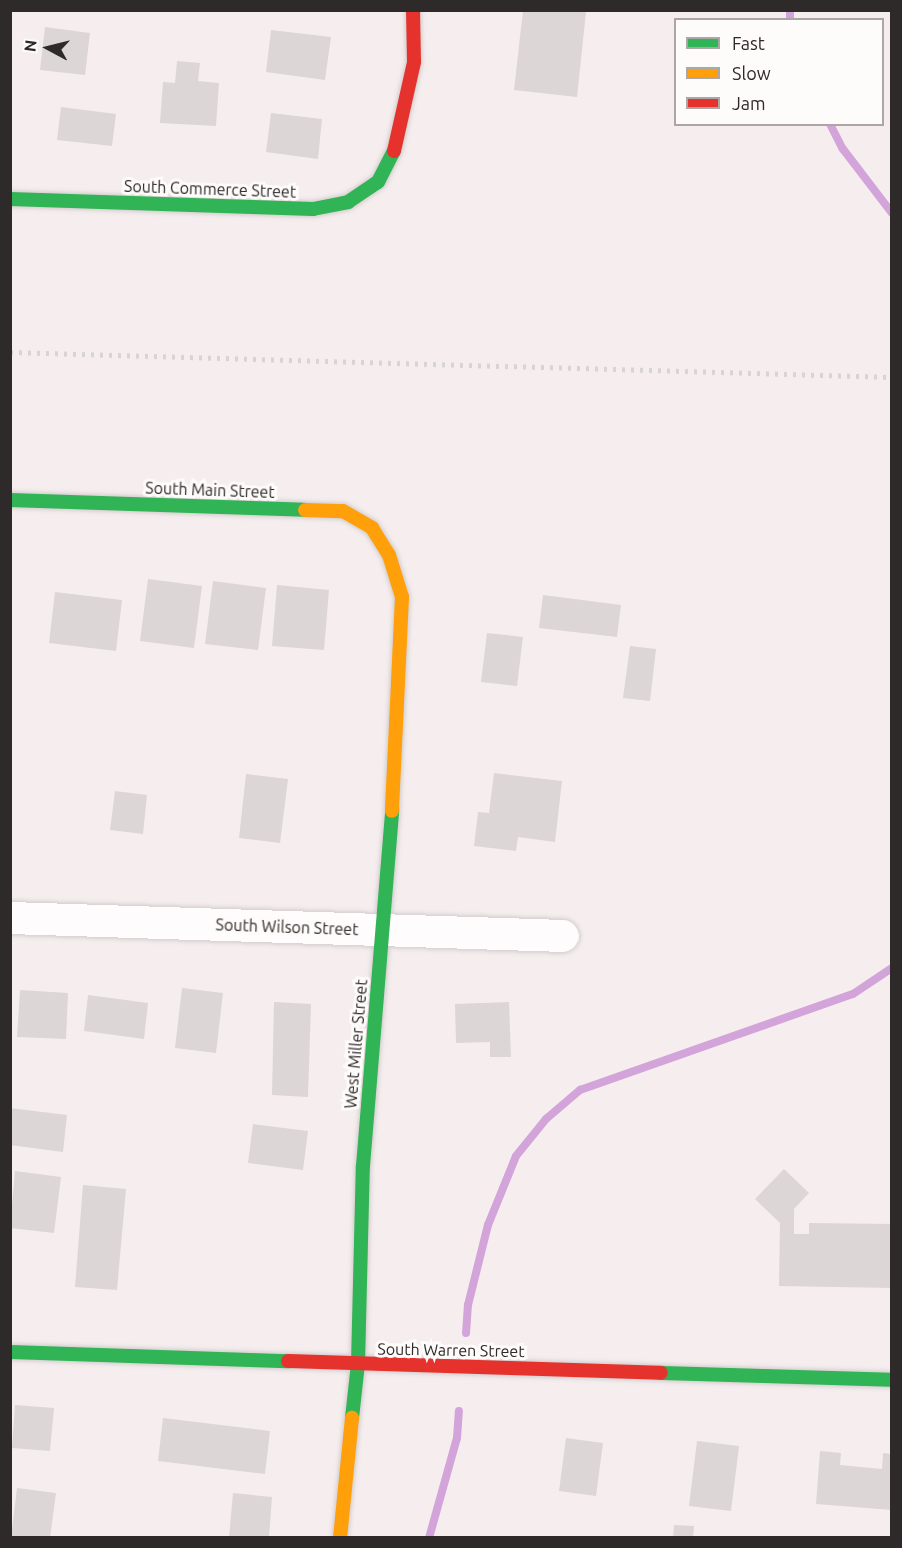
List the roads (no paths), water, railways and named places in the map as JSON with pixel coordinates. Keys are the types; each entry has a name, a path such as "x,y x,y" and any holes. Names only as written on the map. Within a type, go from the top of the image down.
{"street":[{"name":"South Commerce Street","path":"10,199 313,209 348,202 378,182 390,161 414,62 413,10"},
{"name":"South Main Street","path":"10,500 343,511 372,528 389,555"},
{"name":"West Miller Street","path":"340,1538 358,1364 363,1166 396,763 396,671 402,597 389,555"},
{"name":"South Wilson Street","path":"10,918 563,936"},
{"name":"South Warren Street","path":"10,1352 891,1380"}],"waterway":[{"path":"790,10 790,18"},
{"path":"831,126 843,149 892,213"},
{"path":"466,1333 468,1305 488,1225 516,1156 546,1119 580,1090 853,994 892,968"},
{"path":"429,1538 457,1438 459,1411"}],"railway":[{"path":"10,352 892,377"}]}
